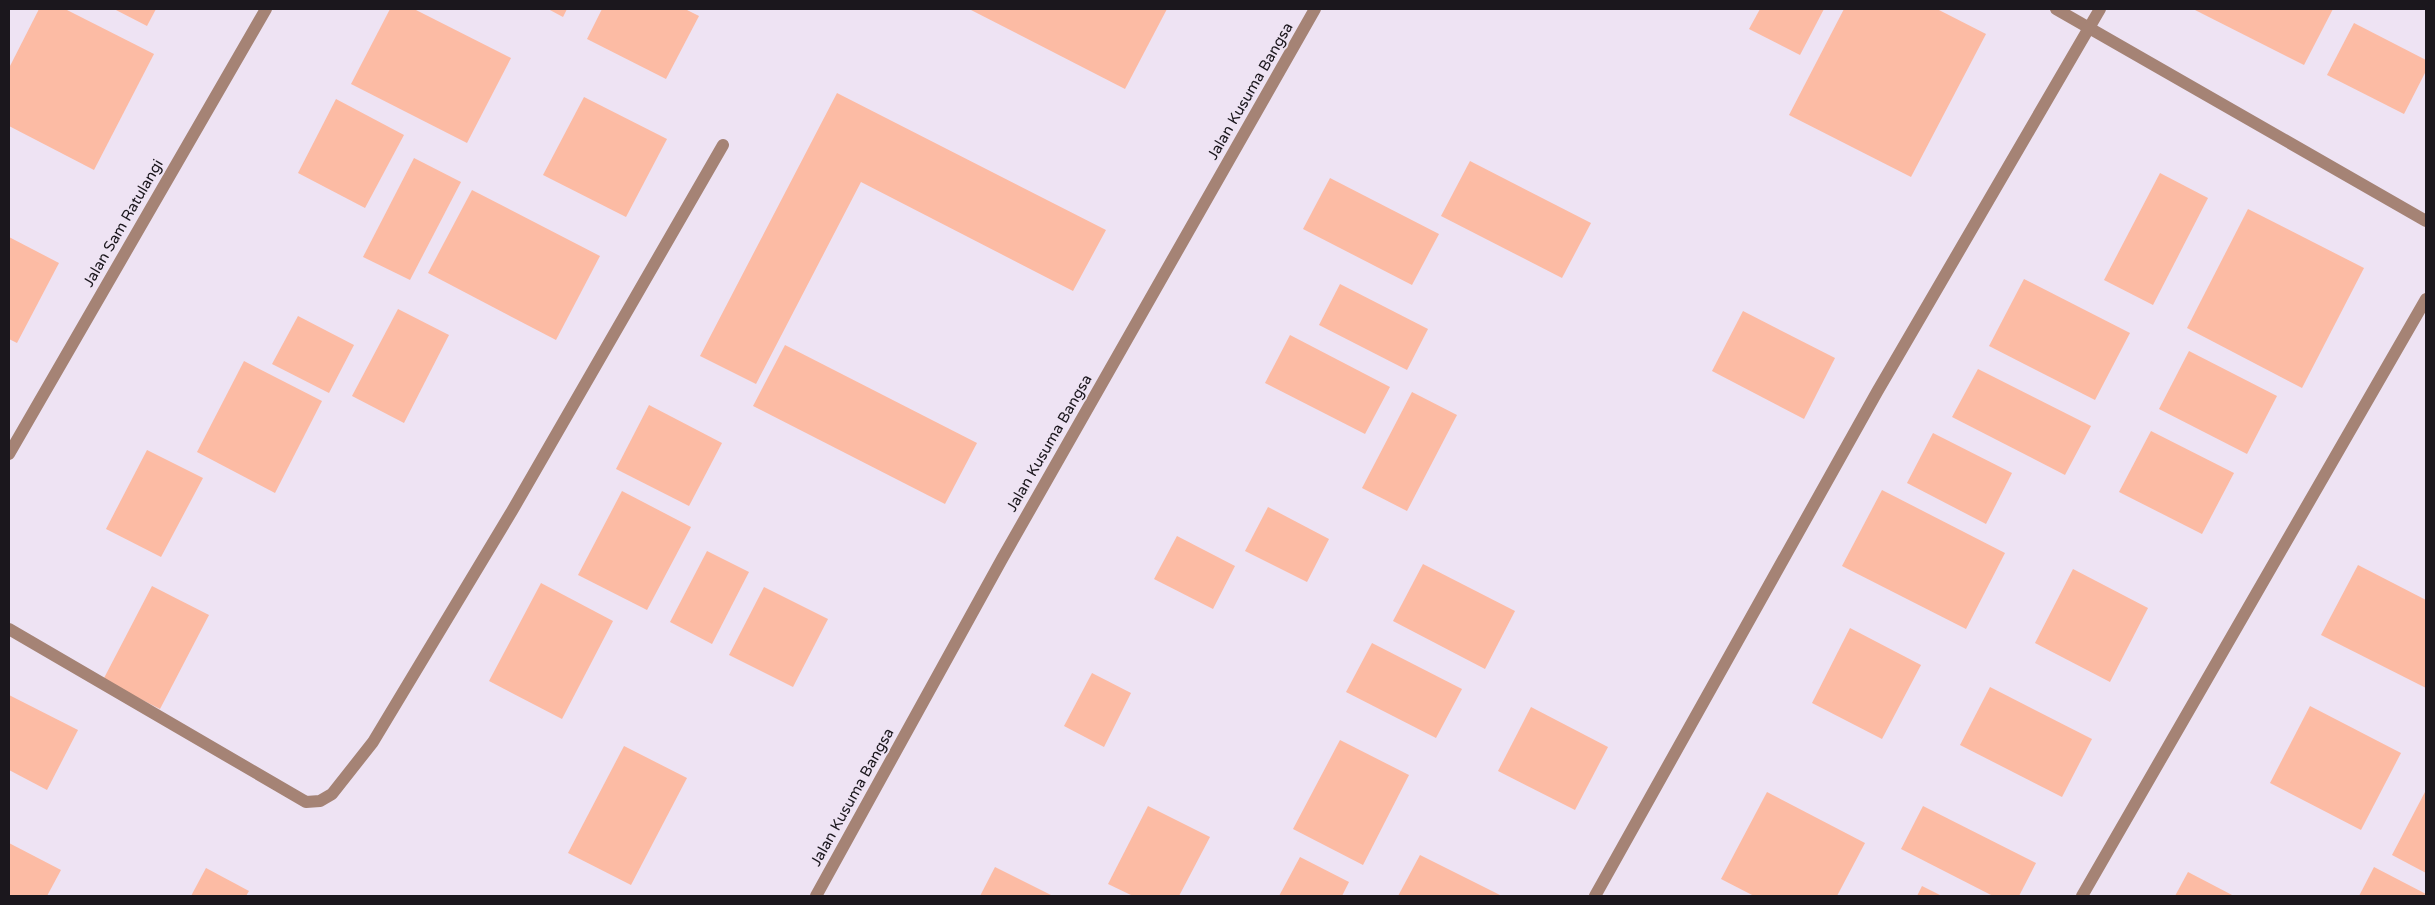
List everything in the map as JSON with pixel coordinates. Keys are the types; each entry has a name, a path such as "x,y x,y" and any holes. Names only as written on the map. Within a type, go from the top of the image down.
{"street":[{"name":"Jalan Sam Ratulangi","path":"9,454 266,9"},
{"name":"Jalan Kusuma Bangsa","path":"816,896 1002,559 1315,9"},
{"path":"2056,9 2426,221"},
{"path":"1595,896 1877,392 2100,9"},
{"path":"9,629 306,802 320,801 332,794 373,742 502,528 723,145"},
{"path":"2082,896 2426,299"}],"building":[{"path":"39,9 65,9 154,54 94,170 9,126 9,68"},
{"path":"114,9 156,9 147,26"},
{"path":"390,9 414,9 511,58 467,143 351,84"},
{"path":"548,9 567,9 563,17"},
{"path":"602,9 685,9 699,16 666,79 587,39"},
{"path":"972,9 1167,9 1125,89"},
{"path":"1760,9 1824,9 1800,55 1749,29"},
{"path":"1844,9 1937,9 1986,34 1911,177 1789,115"},
{"path":"2193,9 2333,9 2304,65"},
{"path":"2354,23 2426,60 2426,71 2404,114 2327,75"},
{"path":"837,93 1106,230 1073,291 861,182 756,384 700,356"},
{"path":"584,97 667,139 626,217 543,175"},
{"path":"336,99 404,135 365,208 298,173"},
{"path":"414,158 461,182 410,280 363,257"},
{"path":"1470,161 1591,223 1562,278 1441,216"},
{"path":"2160,173 2208,198 2153,305 2104,280"},
{"path":"1330,178 1439,234 1412,285 1303,229"},
{"path":"472,190 600,256 556,340 428,273"},
{"path":"2248,209 2364,268 2302,388 2187,328"},
{"path":"9,237 59,263 17,343 9,339"},
{"path":"2024,279 2130,333 2095,400 1989,346"},
{"path":"1340,284 1428,329 1407,370 1319,325"},
{"path":"398,309 449,335 404,423 352,396"},
{"path":"1743,311 1835,358 1804,419 1712,371"},
{"path":"298,316 354,345 329,393 272,364"},
{"path":"1290,335 1390,387 1365,434 1265,383"},
{"path":"785,345 977,443 945,504 753,406"},
{"path":"2189,351 2277,396 2247,454 2159,409"},
{"path":"244,361 322,401 275,493 197,452"},
{"path":"1978,369 2091,426 2065,475 1952,417"},
{"path":"1412,392 1457,415 1407,511 1362,488"},
{"path":"649,405 722,443 689,506 616,469"},
{"path":"2151,431 2234,473 2202,534 2119,492"},
{"path":"1933,433 2012,473 1986,524 1907,483"},
{"path":"147,450 203,478 161,557 106,529"},
{"path":"1882,490 2005,553 1966,629 1842,566"},
{"path":"622,491 691,527 647,610 578,575"},
{"path":"1268,507 1329,539 1307,582 1245,551"},
{"path":"1177,536 1235,566 1213,609 1154,579"},
{"path":"707,551 749,572 712,644 670,622"},
{"path":"1423,564 1515,611 1485,669 1393,621"},
{"path":"2358,565 2426,600 2426,688 2321,635"},
{"path":"2073,569 2148,608 2110,682 2035,643"},
{"path":"541,583 613,621 562,719 489,681"},
{"path":"152,586 209,615 160,709 103,680"},
{"path":"764,587 828,619 793,687 729,655"},
{"path":"1850,628 1921,665 1882,739 1812,703"},
{"path":"1372,643 1462,689 1436,738 1346,692"},
{"path":"1092,673 1131,693 1104,747 1064,726"},
{"path":"1990,687 2092,739 2062,797 1960,745"},
{"path":"9,695 78,730 47,790 9,770"},
{"path":"2310,706 2401,753 2361,830 2270,783"},
{"path":"1531,707 1608,747 1575,810 1498,771"},
{"path":"1340,740 1409,775 1363,865 1293,829"},
{"path":"624,746 687,778 631,885 568,853"},
{"path":"2426,790 2426,873 2392,855"},
{"path":"1767,792 1865,843 1837,896 1754,896 1721,879"},
{"path":"1148,806 1210,837 1179,896 1133,896 1108,884"},
{"path":"1923,806 2036,863 2019,896 1993,896 1901,849"},
{"path":"9,843 61,870 47,896 9,896"},
{"path":"1420,855 1502,896 1398,896"},
{"path":"1300,857 1349,882 1342,896 1279,896"},
{"path":"995,867 1053,896 980,896"},
{"path":"2374,867 2426,894 2426,896 2359,896"},
{"path":"206,868 249,891 246,896 191,896"},
{"path":"2188,872 2234,896 2175,896"},
{"path":"1922,886 1942,896 1917,896"}]}
